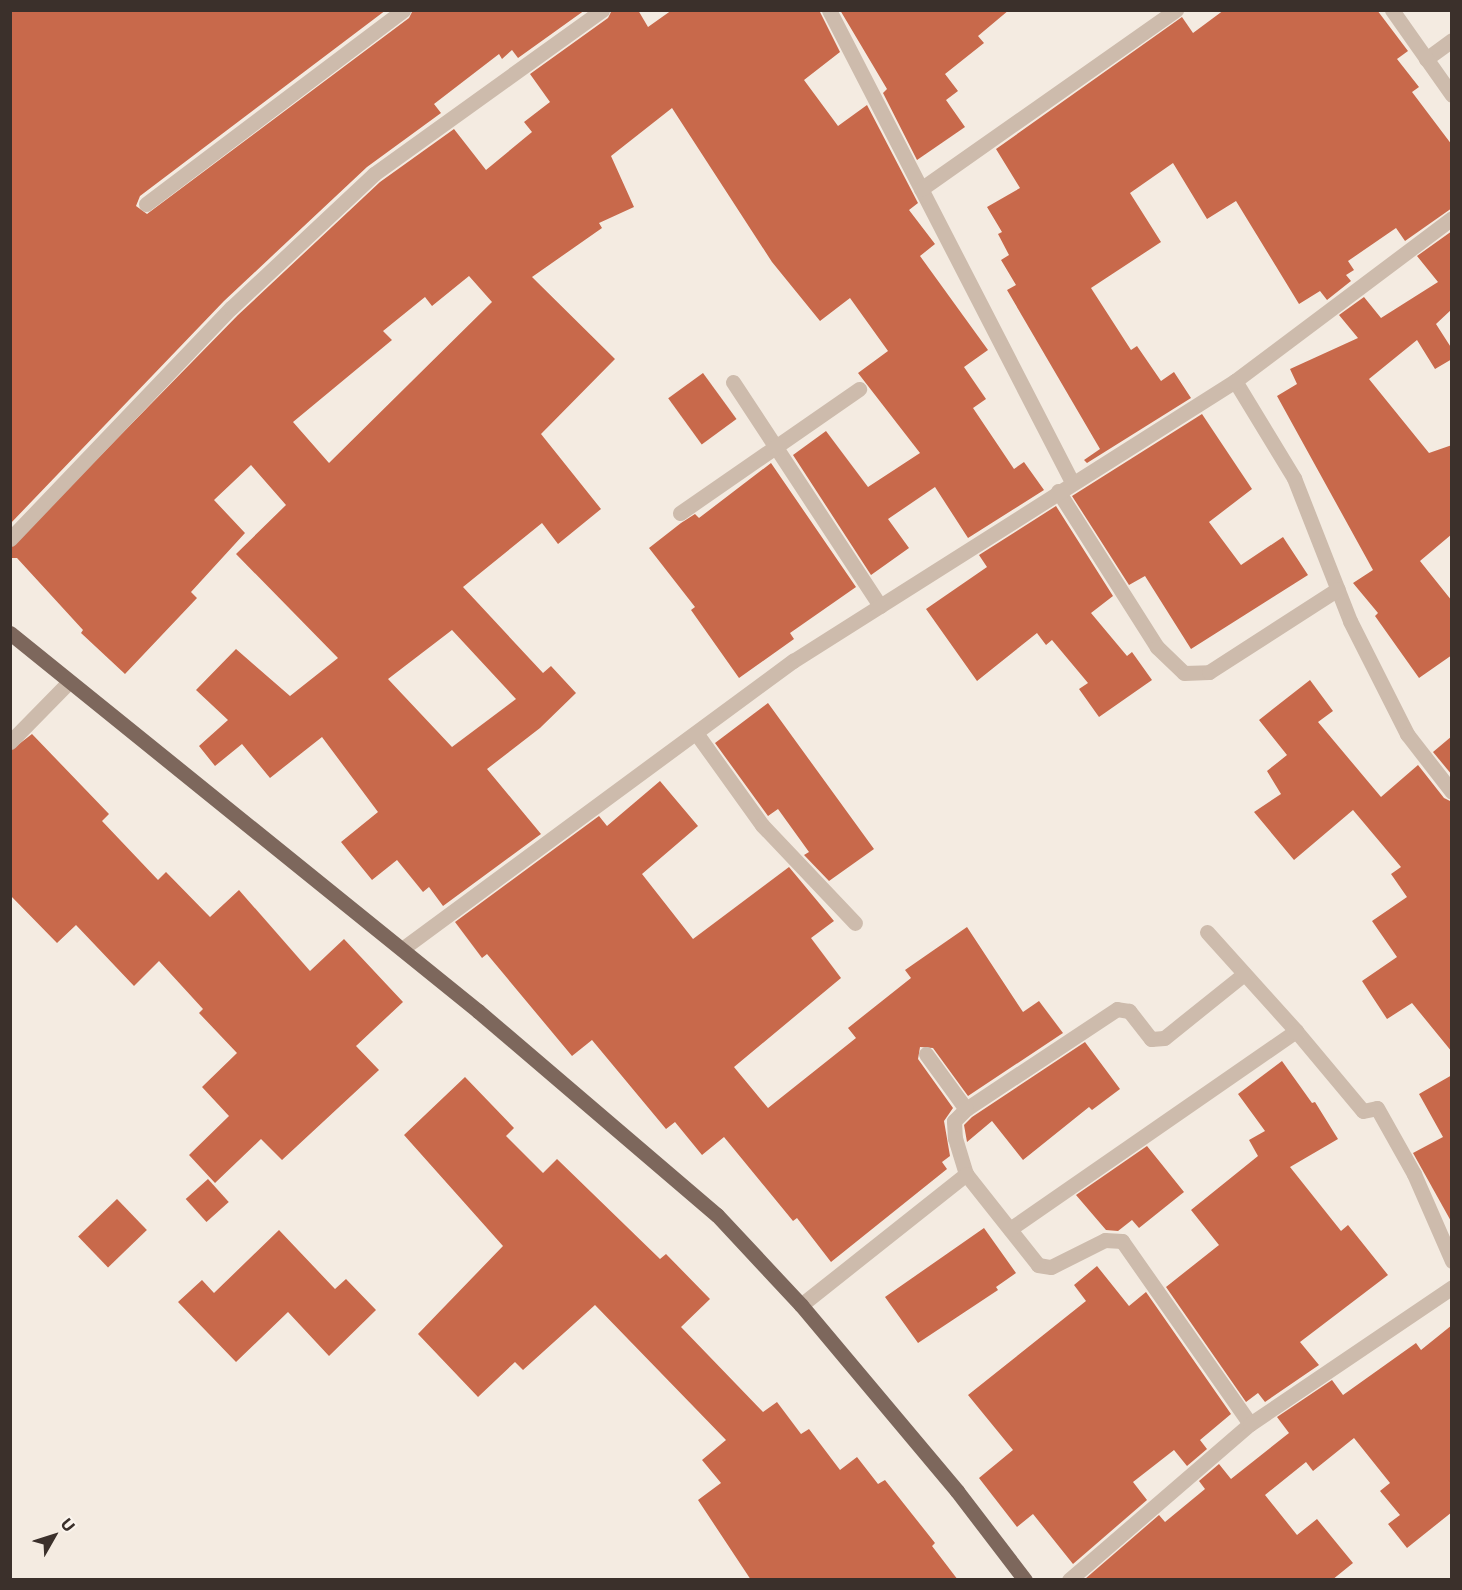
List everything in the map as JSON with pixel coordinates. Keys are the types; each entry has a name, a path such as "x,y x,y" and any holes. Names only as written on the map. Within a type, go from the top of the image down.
{"main road":[{"path":"10,633 402,949 602,1114 717,1215 801,1305 957,1491 1025,1580"}],"street":[{"path":"10,539 231,308 374,174 602,10"},
{"path":"829,10 1072,482"},
{"path":"921,189 1176,10"},
{"path":"1392,10 1452,95"},
{"path":"146,204 399,12"},
{"path":"1426,59 1452,40"},
{"path":"402,949 793,661 1072,482 1235,381 1452,218"},
{"path":"1235,381 1294,478 1338,590 1407,734 1452,792"},
{"path":"733,382 880,606"},
{"path":"680,513 859,389"},
{"path":"1058,491 1157,647 1184,673 1209,672 1338,590"},
{"path":"10,742 69,682"},
{"path":"696,733 762,825 855,923"},
{"path":"1207,932 1363,1111 1377,1108 1414,1174 1452,1261"},
{"path":"1244,974 1164,1038 1151,1039 1129,1011 1117,1009 966,1109 954,1121 955,1138 966,1174 1044,1269 1105,1240 1122,1241 1250,1424"},
{"path":"1010,1229 1296,1032"},
{"path":"926,1054 966,1109"},
{"path":"801,1305 966,1174"},
{"path":"1069,1580 1250,1424 1452,1287"}],"building":[{"path":"10,10 386,10 140,196 136,206 147,214 409,18 413,10 585,10 518,58 512,50 502,59 499,54 434,104 441,113 367,167 224,301 10,524"},
{"path":"612,10 638,10 648,27 672,10 819,10 840,52 804,80 838,126 867,105 918,203 909,210 935,244 920,256 988,350 964,367 986,399 973,408 1014,469 1024,462 1044,490 968,538 935,487 888,519 909,548 871,575 793,455 826,431 868,487 920,453 858,373 888,351 850,298 820,321 772,262 672,108 611,156 634,207 599,223 602,228 532,277 615,359 541,434 601,509 558,544 542,523 463,587 543,673 551,666 576,693 540,728 487,769 541,834 443,906 429,887 423,892 397,860 372,880 341,842 378,812 322,737 270,778 242,744 215,766 199,746 228,720 196,690 236,649 290,696 338,658 236,554 286,505 251,465 214,500 245,533 191,592 197,598 125,674 81,633 83,630 17,558 10,558 10,548 238,315 380,182 454,129 486,170 532,132 524,122 550,102 530,74 608,18","holes":["469,276 492,302 329,463 293,422 392,340 383,331 425,297 432,306","452,630 516,699 452,747 388,679"]},
{"path":"840,10 1009,10 978,36 984,43 945,74 958,91 946,100 965,127 917,160 883,93 887,89"},
{"path":"1224,10 1377,10 1408,51 1397,59 1419,87 1412,92 1452,145 1452,208 1405,241 1396,228 1348,261 1354,270 1346,275 1351,281 1327,300 1320,291 1299,304 1236,201 1207,219 1173,163 1130,193 1161,242 1091,288 1131,350 1137,346 1161,381 1174,372 1191,398 1087,463 1084,460 1100,449 1007,290 1016,285 1001,260 1009,255 998,234 1002,232 987,207 1020,188 996,149 1182,17 1193,33"},
{"path":"1452,231 1452,309 1436,324 1452,349 1452,359 1435,369 1417,340 1369,379 1429,453 1452,445 1452,534 1420,561 1452,601 1452,655 1419,678 1375,616 1378,613 1353,583 1373,570 1277,396 1297,384 1290,369 1358,338 1339,315 1364,297 1381,318 1438,282 1417,256"},
{"path":"703,373 737,419 702,444 668,398"},
{"path":"1202,414 1252,489 1209,522 1241,565 1283,537 1308,575 1191,649 1145,576 1129,585 1072,496"},
{"path":"771,463 856,587 790,633 794,639 739,678 691,610 695,607 649,548 695,514 699,518"},
{"path":"1056,506 1113,596 1091,613 1127,656 1132,652 1152,680 1099,717 1079,689 1088,683 1052,640 1046,645 1037,633 977,681 926,609 987,567 979,555"},
{"path":"1310,680 1333,711 1318,722 1381,797 1418,765 1444,798 1452,802 1452,1052 1412,1003 1387,1019 1362,981 1397,957 1372,921 1407,897 1391,874 1401,867 1353,810 1294,860 1254,812 1281,794 1267,771 1287,755 1259,720"},
{"path":"768,703 874,849 829,881 804,855 809,852 778,809 768,816 715,743"},
{"path":"32,734 109,814 102,821 158,880 166,872 210,917 239,890 310,971 344,939 403,1002 356,1046 379,1070 282,1160 261,1139 215,1183 189,1155 229,1116 202,1087 237,1053 199,1013 203,1009 159,961 134,986 76,925 57,943 10,895 10,751"},
{"path":"1452,736 1452,775 1433,752"},
{"path":"660,781 698,826 642,874 693,939 789,867 834,921 811,938 841,978 734,1067 768,1108 856,1038 848,1028 911,978 905,970 967,927 1023,1012 1039,1001 1063,1033 968,1096 933,1048 920,1047 918,1059 953,1108 944,1121 950,1156 942,1162 947,1169 831,1262 797,1218 793,1221 724,1137 702,1155 675,1122 666,1129 592,1040 572,1056 487,954 482,958 455,922 599,816 607,826"},
{"path":"1085,1042 1120,1089 1092,1110 1089,1107 1023,1160 992,1121 967,1142 964,1125 972,1117"},
{"path":"1282,1061 1312,1103 1315,1102 1338,1139 1290,1167 1341,1231 1348,1225 1388,1275 1300,1342 1319,1365 1265,1402 1258,1393 1246,1402 1166,1287 1219,1245 1191,1210 1258,1156 1249,1140 1265,1131 1238,1094"},
{"path":"1452,1075 1452,1223 1413,1153 1443,1137 1419,1094"},
{"path":"465,1077 514,1128 506,1136 543,1173 557,1159 660,1259 666,1254 710,1299 681,1327 763,1412 777,1402 801,1434 809,1429 840,1470 857,1457 878,1484 885,1480 935,1543 932,1546 958,1580 751,1580 698,1500 721,1483 702,1460 726,1440 595,1305 523,1370 515,1362 478,1397 418,1334 503,1246 404,1135"},
{"path":"1147,1146 1184,1192 1139,1228 1132,1220 1118,1231 1106,1230 1076,1195"},
{"path":"208,1179 229,1202 206,1222 186,1199"},
{"path":"117,1199 147,1230 108,1267 78,1237"},
{"path":"984,1228 1016,1273 996,1287 998,1290 918,1343 885,1297"},
{"path":"279,1230 335,1289 346,1279 376,1310 329,1356 288,1312 236,1362 178,1302 202,1280 214,1293"},
{"path":"1097,1266 1129,1306 1146,1292 1231,1414 1200,1440 1207,1449 1187,1466 1174,1450 1133,1482 1147,1500 1073,1564 1033,1514 1017,1527 979,1478 1013,1450 968,1395 1086,1301 1074,1285"},
{"path":"1452,1325 1452,1512 1407,1548 1388,1524 1400,1515 1380,1491 1390,1483 1354,1438 1313,1471 1306,1462 1265,1495 1297,1535 1317,1519 1353,1563 1332,1580 1085,1579 1159,1515 1165,1522 1205,1489 1199,1481 1219,1464 1231,1479 1289,1433 1277,1417 1332,1380 1343,1395 1416,1343 1421,1350"}]}
